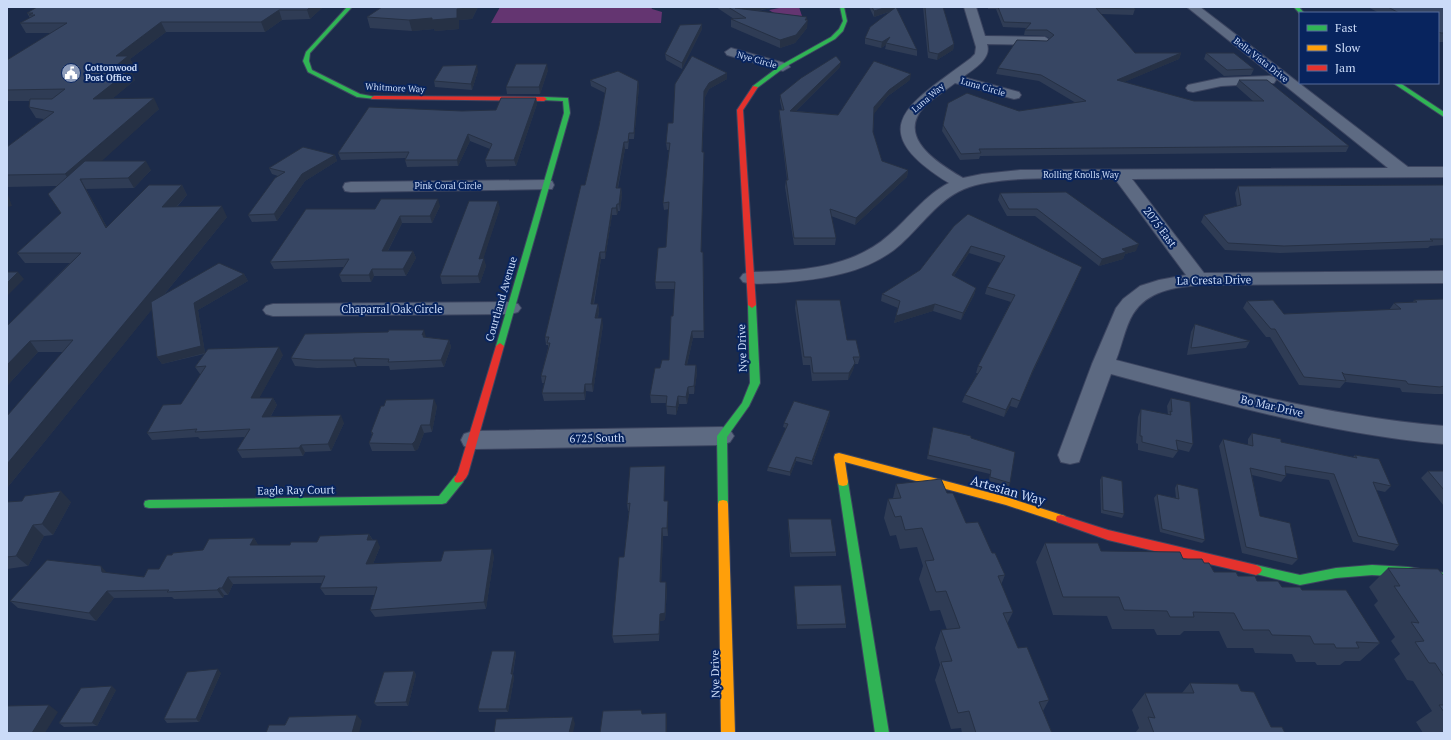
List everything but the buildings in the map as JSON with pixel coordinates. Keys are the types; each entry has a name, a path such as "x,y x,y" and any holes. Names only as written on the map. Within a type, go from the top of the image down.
{"street":[{"name":"Whitmore Way","path":"350,7 308,53 306,62 310,71 353,94 379,99 566,98"},
{"name":"Nye Drive","path":"728,733 722,436 746,404 755,383 755,359 740,110 744,98 755,86 783,67 832,39 841,31 845,18 842,7"},
{"name":"Luna Way","path":"960,183 929,164 916,150 908,137 906,125 910,114 918,105 976,61 981,54 982,48 970,7"},
{"name":"Bella Vista Drive","path":"1193,7 1404,172"},
{"path":"980,40 1045,40"},
{"name":"Nye Circle","path":"731,52 783,67"},
{"name":"Luna Circle","path":"952,78 1014,95"},
{"path":"1193,88 1206,83 1224,81 1287,80"},
{"path":"1398,84 1444,115"},
{"name":"Courtland Avenue","path":"442,500 463,474 567,113 566,98"},
{"name":"Rolling Knolls Way","path":"750,278 797,276 829,270 857,262 887,247 898,238 933,201 947,190 960,183 978,179 1005,176 1444,172"},
{"name":"2075 East","path":"1120,175 1199,279"},
{"name":"Pink Coral Circle","path":"351,187 546,185"},
{"name":"La Cresta Drive","path":"1070,455 1123,313 1129,303 1154,287 1170,281 1199,279 1444,277"},
{"name":"Chaparral Oak Circle","path":"273,310 511,308"},
{"name":"Bo Mar Drive","path":"1104,364 1162,381 1350,424 1389,430 1444,435"},
{"name":"6725 South","path":"473,440 722,436"},
{"name":"Artesian Way","path":"882,733 839,457 1006,501 1108,535 1300,580 1356,570 1389,570 1444,578"},
{"name":"Eagle Ray Court","path":"149,504 442,500"}],"shaded area":[{"path":"500,7 651,7 652,9 662,12 661,23 491,23"},
{"path":"784,7 799,7 802,16 777,15 769,10"}],"traffic: fast":[{"path":"350,7 308,53 306,61 310,71 359,96 374,98"},
{"path":"755,87 783,66 833,38 841,30 845,21 842,7"},
{"path":"1296,7 1301,12"},
{"path":"1398,84 1444,115"},
{"path":"500,346 567,113 566,99 544,99"},
{"path":"723,504 722,436 746,404 755,383 752,305"},
{"path":"149,504 442,500 459,479"},
{"path":"843,482 882,733"},
{"path":"1256,570 1300,580 1336,573 1372,570 1408,572 1444,578"}],"traffic: slow":[{"path":"843,482 839,457 1006,501 1061,519"},
{"path":"723,504 728,733"}],"traffic: jam":[{"path":"752,305 740,110 755,87"},
{"path":"374,98 544,99"},
{"path":"459,479 463,474 500,346"},
{"path":"1061,519 1108,535 1256,570"}],"place":[{"name":"Cottonwood Post Office","path":"71,73"}]}
